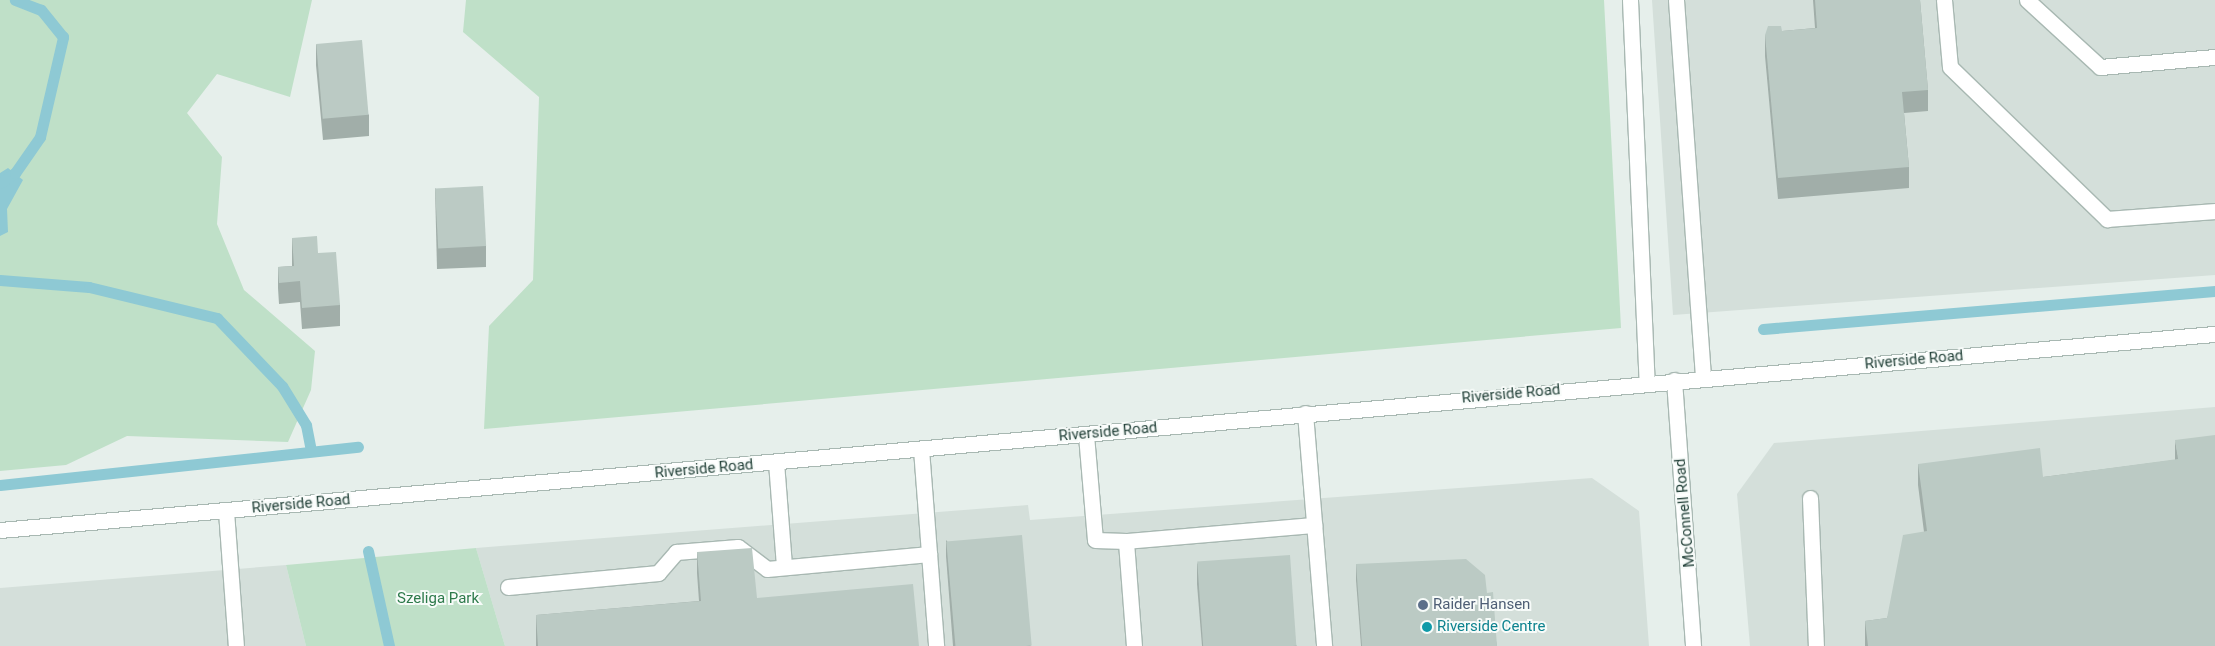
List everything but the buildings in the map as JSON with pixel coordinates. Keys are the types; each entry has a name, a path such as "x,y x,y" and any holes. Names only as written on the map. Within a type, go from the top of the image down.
{"street":[{"path":"1630,0 1647,382"},
{"path":"1676,0 1703,377"},
{"path":"1944,0 1950,67 2107,219 2215,211"},
{"path":"2027,0 2100,67 2215,57"},
{"name":"Riverside Road","path":"0,530 1086,435 1703,377 2215,334"},
{"name":"McConnell Road","path":"1674,380 1693,646"},
{"path":"1305,413 1324,646"},
{"path":"1086,435 1096,540 1126,541 1314,525"},
{"path":"921,449 936,646"},
{"path":"776,462 784,567"},
{"path":"1810,498 1816,646"},
{"path":"226,511 236,646"},
{"path":"1126,541 1134,646"},
{"path":"508,587 658,573 676,552 738,547 767,569 929,554"}],"shaded area":[{"path":"1652,0 2215,0 2215,275 1673,315"},
{"path":"2215,407 2215,646 1750,646 1737,494 1774,443"},
{"path":"1592,478 1639,511 1649,646 505,646 476,548 1028,505 1030,520"},
{"path":"286,565 306,646 0,646 0,588"}],"green space":[{"path":"0,0 312,0 290,97 217,74 187,113 222,157 217,224 244,290 315,351 311,390 288,442 127,436 66,465 0,471"},
{"path":"466,0 1604,0 1621,328 484,429 489,326 533,280 539,97 463,32"},
{"name":"Szeliga Park","path":"476,548 505,646 306,646 286,565"}],"water":[{"path":"8,168 23,180 7,209 8,232 0,236 0,173"}],"waterway":[{"path":"0,183 15,173 40,137 63,37 41,10 15,0"},
{"path":"0,280 89,287 217,318 282,386 306,425 311,451"},
{"path":"1763,329 2215,291"},
{"path":"0,485 358,447"},
{"path":"368,551 389,646"}],"place":[{"name":"Raider Hansen","path":"1423,605"},
{"name":"Riverside Centre","path":"1427,627"}]}
